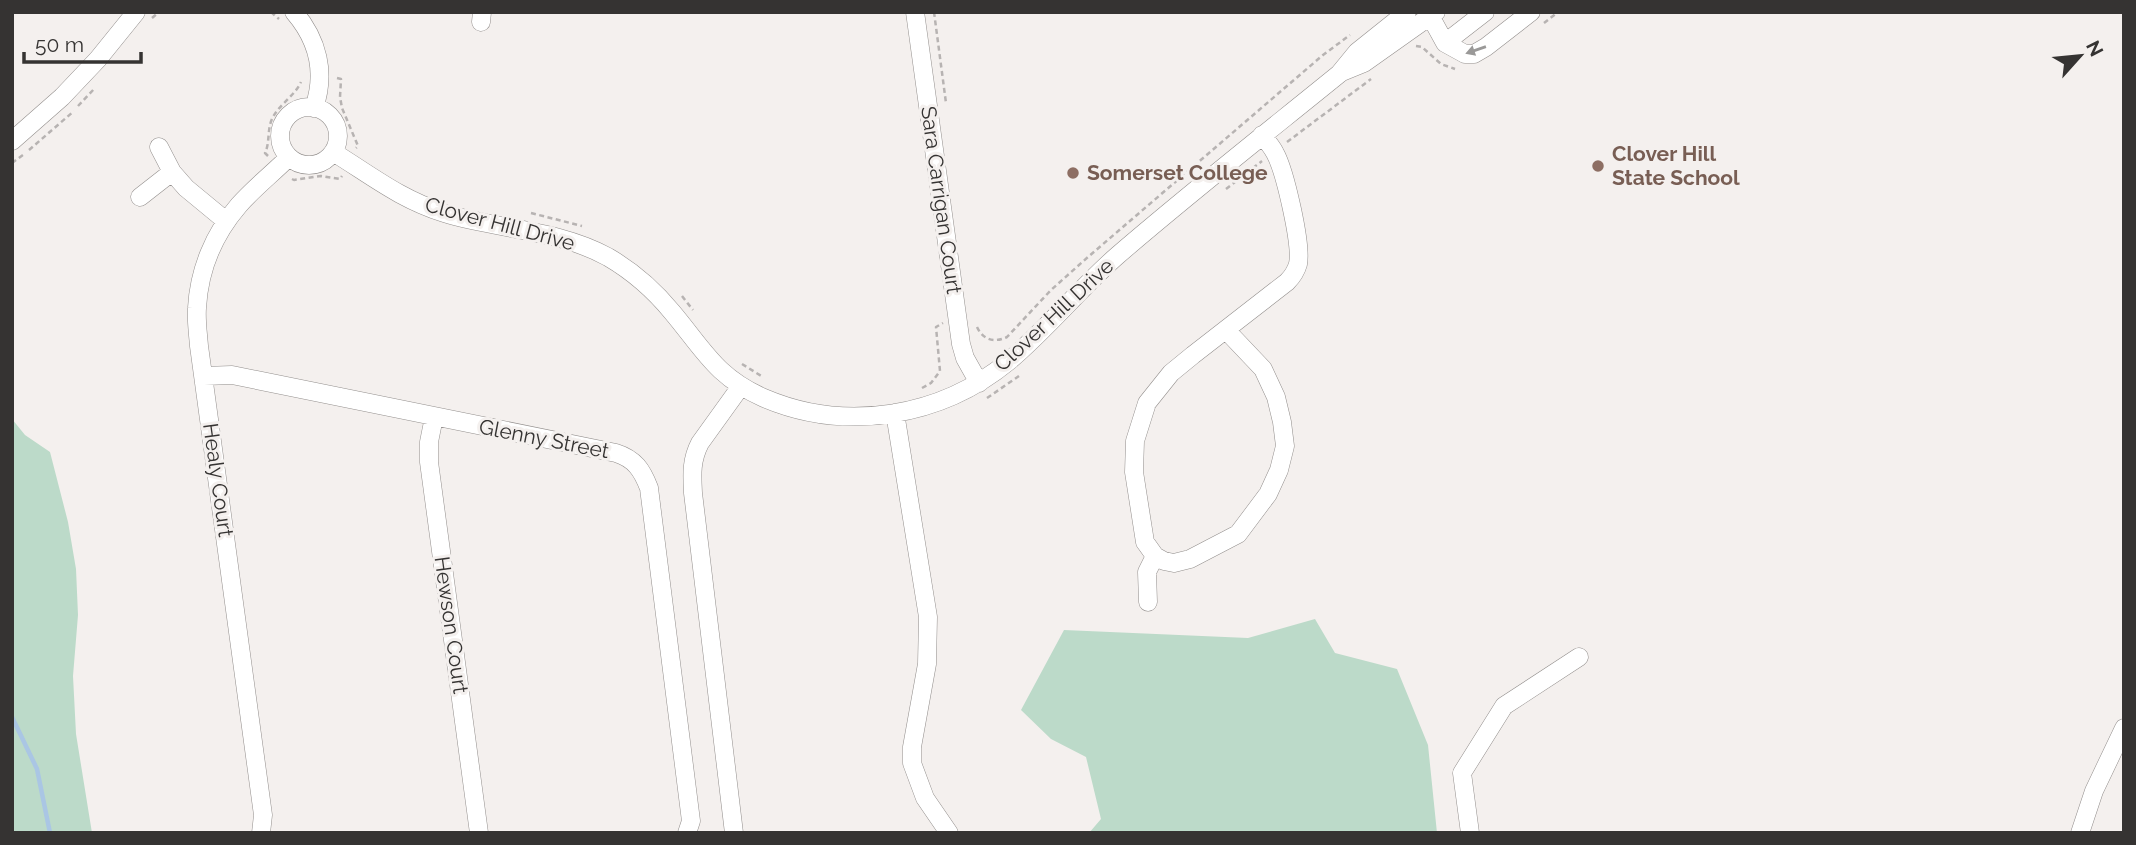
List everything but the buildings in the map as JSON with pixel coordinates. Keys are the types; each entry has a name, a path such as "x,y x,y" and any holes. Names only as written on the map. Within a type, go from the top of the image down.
{"street":[{"path":"12,141 62,97 98,59 136,12"},
{"name":"Sara Carrigan Court","path":"915,12 961,344 965,358 979,383"},
{"name":"Clover Hill Drive","path":"333,152 393,192 419,204 472,220 554,236 607,257 652,290 704,355 741,386 775,402 820,415 867,417 947,400 979,383 1010,360 1116,257 1339,74 1357,52 1407,12"},
{"path":"1445,43 1485,12"},
{"path":"1431,14 1445,43 1465,54 1475,54 1534,20"},
{"name":"Clover Hill Drive","path":"1339,74 1364,62 1431,14"},
{"path":"290,20 306,30 318,57 320,89 314,108"},
{"path":"314,108 331,117 335,125 338,134 333,152 328,158 312,165 282,163 284,149 281,140 284,123 296,110 314,108"},
{"path":"1226,330 1263,369 1276,397 1285,446 1279,470 1268,494 1238,534 1182,562 1164,561 1155,556 1145,542 1133,453 1137,429 1147,403 1163,382 1186,361 1287,282 1298,262 1298,245 1283,173 1274,151 1262,135"},
{"path":"159,147 172,172 186,188 226,221"},
{"name":"Healy Court","path":"261,833 264,815 197,309 201,277 208,254 226,221 240,203 282,163"},
{"path":"140,197 172,172"},
{"name":"Glenny Street","path":"204,376 232,375 616,453 628,457 637,465 649,488 691,821 687,833"},
{"path":"734,833 696,520 692,465 700,443 741,386"},
{"path":"895,413 928,617 927,664 912,747 912,764 925,798 949,833"},
{"name":"Hewson Court","path":"434,417 429,442 429,462 479,833"},
{"path":"1148,602 1147,572 1155,556"},
{"path":"1470,833 1462,773 1504,706 1579,657"},
{"path":"2080,833 2094,791 2124,728"}],"path":[{"path":"271,12 290,20"},
{"path":"934,12 946,106"},
{"path":"1534,20 1558,12"},
{"path":"974,320 982,336 1001,340 1007,337 1051,290 1088,257 1351,34"},
{"path":"1411,49 1422,47 1441,64 1455,69"},
{"path":"1220,193 1379,72"},
{"path":"303,78 297,92 272,117 268,150 265,153 282,163 294,180 321,176 340,179 343,173"},
{"path":"334,78 341,79 342,108 358,146 354,150"},
{"path":"979,383 988,399 1023,373"}],"green space":[{"path":"12,419 25,435 50,452 68,522 76,569 78,615 73,676 76,734 92,833 12,833"},
{"path":"1315,619 1335,653 1397,669 1428,745 1437,833 1089,833 1101,819 1086,757 1051,739 1021,710 1064,630 1248,638"}],"waterway":[{"path":"12,717 37,769 50,833"}],"place":[{"name":"Clover Hill State School","path":"1598,166"},
{"name":"Somerset College","path":"1073,173"}]}
